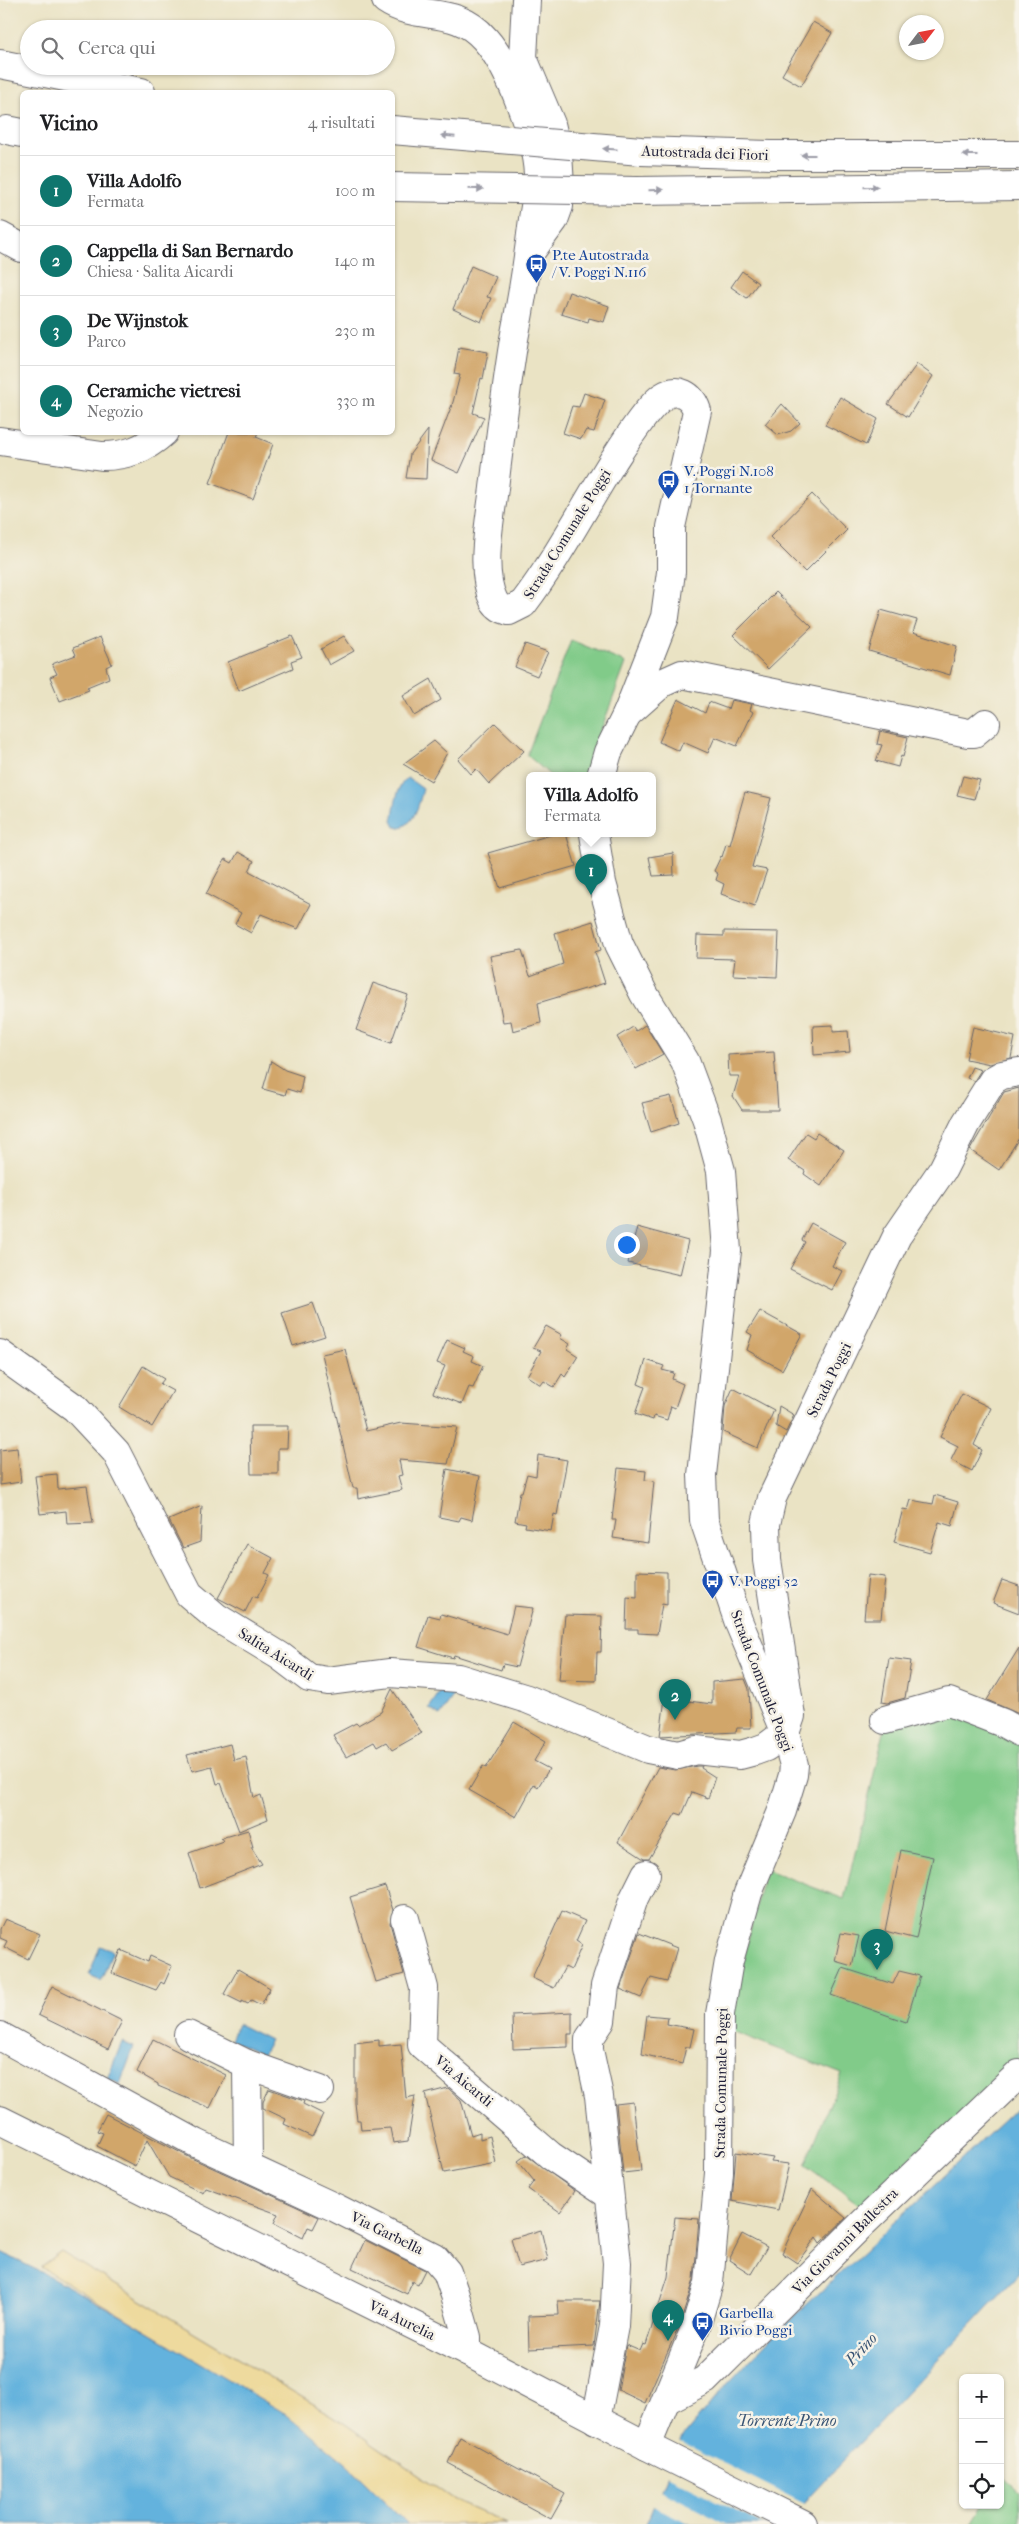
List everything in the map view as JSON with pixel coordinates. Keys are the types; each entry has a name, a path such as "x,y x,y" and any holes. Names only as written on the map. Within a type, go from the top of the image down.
{"main road":[{"name":"Strada Comunale Poggi","path":"386,0 394,6 407,10 450,16 471,26 485,38 494,51 526,116 535,148 539,176 529,254 502,418 489,524 487,567 491,592 499,607 509,611 523,604 628,438 661,398 675,392 690,396 697,411 671,528 671,572 665,617 627,714 608,752 602,772"},
{"path":"526,0 523,58 540,94 550,124 558,153 560,186 559,206 554,220 529,254"},
{"path":"0,64 20,68"},
{"path":"55,75 131,90"},
{"name":"Autostrada dei Fiori","path":"395,130 641,151 770,155 1019,155"},
{"path":"395,186 637,190 1019,186"},
{"path":"0,236 20,247"},
{"path":"0,441 102,456 118,456 141,448 160,435"},
{"path":"627,714 662,683 682,674 968,733 974,733 986,723"},
{"name":"Strada Comunale Poggi","path":"594,837 602,883 619,944 644,994 685,1061 707,1120 721,1171 728,1251 702,1475 704,1520 739,1623 785,1733 792,1754 793,1775 782,1811 748,1893 729,1962 720,2014 719,2173 709,2283 696,2326 666,2400 656,2451"},
{"name":"Strada Poggi","path":"785,1733 791,1716 766,1541 767,1513 772,1498 896,1236 943,1169 966,1123 993,1080 1002,1075 1019,1072"},
{"name":"Salita Aicardi","path":"0,1354 75,1408 116,1452 189,1594 216,1617 280,1656 310,1678 328,1681 390,1673 430,1674 458,1678 527,1700 648,1748 678,1755 696,1750 740,1755 766,1747 785,1733"},
{"path":"885,1720 949,1702 1004,1723 1019,1732"},
{"path":"596,2420 614,2326 617,2263 599,2096 589,2050 589,2039 601,2021 606,1986 634,1898 646,1874"},
{"name":"Via Aicardi","path":"404,1919 424,1988 422,2045 551,2156 609,2195"},
{"path":"188,2035 247,2064 320,2090"},
{"name":"Via Garbella","path":"0,2036 196,2144 248,2166 435,2258 446,2272 455,2295 467,2337 467,2352"},
{"path":"247,2064 248,2166"},
{"name":"Via Giovanni Ballestra","path":"666,2400 705,2380 851,2234 1019,2074"},
{"name":"Via Aurelia","path":"0,2120 467,2352 656,2451 803,2524"}],"green space":[{"path":"571,640 626,663 585,772 546,772 527,755"},
{"path":"951,1708 1019,1740 1019,2060 863,2207 805,2165 842,2074 727,2029 765,1869 844,1899 885,1728"},
{"path":"1004,2478 1019,2491 1019,2524 972,2524 981,2509 1004,2509"}],"sand":[{"path":"61,2252 335,2417 457,2502 507,2524 408,2524 346,2464 246,2391 41,2267"}],"water":[{"path":"408,778 423,789 415,814 411,820 401,827 395,827 392,821 398,791"},
{"path":"444,1686 455,1694 440,1716 429,1708"},
{"path":"100,1946 113,1951 101,1980 89,1975"},
{"path":"238,2024 270,2040 262,2054 231,2040"},
{"path":"122,2042 134,2047 120,2084 107,2079"},
{"name":"Torrente Prino","path":"1019,2106 1019,2274 809,2497 791,2524 646,2524 683,2437 719,2393 769,2340"},
{"path":"0,2252 51,2277 123,2317 286,2414 346,2464 408,2524 0,2524"}],"pier":[{"path":"679,2441 807,2505 794,2524 764,2524 664,2474"},
{"path":"658,2489 728,2524 691,2524 651,2505"}],"building":[{"path":"813,22 832,33 801,86 782,75"},
{"path":"471,266 496,277 487,297 491,298 481,322 453,309"},
{"path":"742,271 758,283 747,298 731,287"},
{"path":"569,292 609,306 604,322 589,318 588,322 561,314"},
{"path":"459,347 488,352 483,379 481,378 473,413 484,417 459,473 431,460 453,402 460,375 454,374"},
{"path":"917,364 933,376 908,417 888,404"},
{"path":"584,393 605,400 594,432 586,430 581,439 563,433 572,406 579,407"},
{"path":"840,397 878,419 866,445 825,425"},
{"path":"782,404 800,423 791,431 778,435 765,424"},
{"path":"428,430 426,479 406,478 410,454"},
{"path":"228,435 257,435 256,437 273,444 253,499 210,483"},
{"path":"812,494 847,530 805,572 770,537"},
{"path":"776,592 812,627 768,669 733,635"},
{"path":"881,610 917,620 913,632 957,646 950,675 869,651"},
{"path":"292,636 302,657 291,661 293,668 239,691 228,662"},
{"path":"344,636 354,651 329,665 321,649"},
{"path":"100,637 112,664 106,667 109,678 87,687 89,690 60,701 50,677 57,674 52,664 76,655 73,648"},
{"path":"525,644 548,652 537,676 515,667"},
{"path":"431,679 441,700 414,716 403,696"},
{"path":"678,699 705,713 709,702 728,709 731,700 752,704 750,710 753,712 737,746 715,737 708,753 683,742 679,751 659,742"},
{"path":"495,723 524,751 489,784 476,769 471,774 458,759"},
{"path":"880,731 908,737 903,757 901,756 898,767 876,761 882,745 877,744"},
{"path":"434,741 447,753 431,781 403,764"},
{"path":"963,776 980,780 974,799 957,795"},
{"path":"745,792 771,798 752,867 767,870 755,906 721,894 724,884 716,880 718,874 714,871 722,857 726,844 730,845"},
{"path":"544,837 567,837 576,866 500,888 488,853"},
{"path":"238,852 254,861 249,871 311,904 298,929 261,914 251,933 235,924 241,913 206,894 225,859 232,863"},
{"path":"673,853 674,875 653,876 649,857"},
{"path":"593,921 601,950 595,952 605,983 538,1003 541,1023 513,1031 511,1021 503,1022 490,956 522,950 530,976 563,964 555,933"},
{"path":"724,931 779,932 777,977 733,975 735,959 696,958 697,935 724,936"},
{"path":"373,983 408,995 391,1043 356,1030"},
{"path":"645,1025 663,1054 636,1069 617,1037 633,1027 636,1031"},
{"path":"833,1025 833,1032 848,1031 850,1052 814,1055 813,1026"},
{"path":"973,1027 1015,1037 1011,1058 990,1064 966,1059"},
{"path":"774,1052 778,1110 742,1110 733,1096 739,1076 729,1076 728,1055"},
{"path":"271,1061 285,1070 303,1076 300,1093 287,1089 285,1095 263,1089"},
{"path":"972,1067 981,1070 974,1081 967,1078"},
{"path":"1019,1088 1019,1138 999,1170 970,1150 1004,1092"},
{"path":"671,1096 679,1123 651,1132 642,1103"},
{"path":"806,1133 814,1138 817,1133 844,1150 821,1186 804,1174 805,1171 788,1160"},
{"path":"811,1223 845,1242 832,1266 842,1271 832,1290 790,1269 805,1242 802,1240"},
{"path":"637,1227 688,1241 680,1275 628,1263"},
{"path":"313,1303 325,1336 293,1346 282,1313"},
{"path":"760,1311 802,1334 782,1370 747,1350 752,1335 747,1332"},
{"path":"546,1326 562,1335 560,1338 570,1344 567,1349 578,1356 565,1377 562,1374 554,1387 544,1381 541,1385 527,1376 541,1351 533,1348"},
{"path":"447,1340 465,1348 463,1351 474,1356 472,1361 483,1366 473,1388 469,1387 462,1404 433,1393 445,1366 437,1363"},
{"path":"345,1349 366,1431 401,1423 457,1427 448,1464 399,1460 402,1475 398,1476 402,1490 358,1499 357,1488 353,1488 322,1354"},
{"path":"646,1360 664,1366 662,1370 674,1373 672,1379 683,1384 675,1408 671,1406 667,1420 654,1416 653,1420 635,1414 645,1387 638,1384"},
{"path":"143,1366 164,1379 160,1384 173,1391 152,1427 119,1407"},
{"path":"733,1388 774,1410 758,1448 723,1432 725,1406"},
{"path":"962,1394 991,1408 974,1445 982,1450 972,1471 951,1460 958,1446 940,1437"},
{"path":"779,1406 794,1415 786,1432 776,1426"},
{"path":"250,1426 288,1426 287,1448 278,1448 278,1474 251,1474"},
{"path":"17,1448 21,1482 0,1485 0,1450"},
{"path":"538,1455 567,1460 557,1515 554,1514 551,1531 525,1527 526,1523 515,1521 520,1492 522,1492 527,1474 536,1476"},
{"path":"618,1468 646,1471 645,1480 654,1481 648,1543 613,1538 616,1520 612,1520"},
{"path":"447,1469 480,1476 472,1520 461,1517 459,1521 439,1517"},
{"path":"57,1474 58,1489 87,1486 93,1523 67,1524 66,1511 40,1514 35,1476"},
{"path":"935,1495 958,1502 952,1526 939,1522 930,1552 894,1542 903,1509 908,1510 911,1500 933,1504"},
{"path":"202,1506 200,1542 183,1548 169,1520"},
{"path":"247,1544 273,1558 265,1573 269,1575 257,1598 253,1596 245,1612 218,1598"},
{"path":"637,1571 667,1572 667,1605 662,1604 657,1634 638,1633 638,1629 626,1629 627,1597 637,1598"},
{"path":"868,1575 885,1577 881,1619 864,1619"},
{"path":"1002,1580 1019,1586 1019,1613 993,1603"},
{"path":"514,1606 533,1608 517,1667 503,1664 501,1670 454,1655 453,1658 418,1647 428,1615 440,1618 441,1614 507,1634"},
{"path":"565,1615 602,1616 601,1652 597,1652 596,1681 559,1680"},
{"path":"1019,1648 1019,1714 987,1700"},
{"path":"889,1658 911,1661 905,1698 887,1703 882,1702"},
{"path":"745,1679 749,1689 751,1728 737,1728 736,1732 660,1736 665,1698 712,1704 712,1682"},
{"path":"392,1689 422,1733 392,1750 386,1742 377,1747 374,1742 346,1757 333,1735 356,1723 358,1725 381,1712"},
{"path":"514,1722 546,1741 534,1761 549,1769 538,1787 534,1784 516,1817 469,1790 483,1766 486,1768"},
{"path":"230,1744 234,1760 246,1757 254,1798 261,1795 268,1819 239,1831 221,1783 217,1784 212,1766 192,1771 187,1755"},
{"path":"702,1766 701,1768 715,1777 708,1798 692,1792 682,1815 676,1813 649,1859 644,1859 618,1842 658,1767 675,1770"},
{"path":"248,1830 253,1847 251,1847 262,1864 200,1888 189,1853 223,1841 221,1838"},
{"path":"901,1850 933,1857 916,1939 885,1931"},
{"path":"385,1886 393,1910 390,1923 404,1974 376,1982 350,1897"},
{"path":"562,1911 585,1921 576,1941 582,1945 571,1970 565,1967 554,1988 532,1978"},
{"path":"5,1919 40,1934 28,1959 4,1947 7,1941 0,1938 0,1929"},
{"path":"639,1933 677,1948 667,1982 651,1978 641,1998 620,1989"},
{"path":"841,1933 859,1936 852,1966 835,1961"},
{"path":"121,1950 148,1962 150,1956 172,1966 164,1984 161,1982 156,1990 112,1973"},
{"path":"843,1968 893,1984 899,1971 920,1976 906,2022 831,1995"},
{"path":"238,1969 270,1988 261,2005 251,2000 248,2004 242,2001 242,2003 224,1994"},
{"path":"52,1986 122,2021 108,2049 38,2015"},
{"path":"572,2012 572,2034 568,2034 568,2047 513,2049 512,2015"},
{"path":"647,2015 668,2017 667,2024 694,2029 690,2047 686,2047 682,2064 642,2054"},
{"path":"153,2039 226,2075 210,2108 158,2086 158,2084 137,2072"},
{"path":"379,2040 379,2046 401,2044 406,2098 415,2096 408,2141 393,2143 390,2128 361,2130 360,2120 357,2120 355,2103 355,2043"},
{"path":"448,2088 461,2100 471,2135 480,2132 480,2139 490,2136 496,2163 444,2173 425,2094"},
{"path":"269,2089 304,2101 303,2104 323,2114 312,2137 284,2124 286,2119 263,2108 263,2102"},
{"path":"633,2102 641,2171 623,2173 616,2104"},
{"path":"106,2114 189,2157 319,2217 313,2229 308,2227 303,2238 274,2223 278,2214 206,2188 203,2193 169,2177 147,2140 135,2166 97,2146 103,2133 97,2131"},
{"path":"736,2152 773,2158 771,2162 789,2164 778,2210 732,2201"},
{"path":"526,2155 575,2191 560,2212 528,2189 534,2181 518,2161"},
{"path":"812,2189 846,2218 820,2243 816,2237 797,2263 782,2253"},
{"path":"675,2217 699,2219 694,2280 681,2321 645,2403 618,2390 626,2345 640,2351 643,2344 646,2345 668,2277"},
{"path":"541,2230 548,2260 519,2267 511,2239"},
{"path":"742,2234 767,2247 751,2274 729,2260"},
{"path":"365,2240 425,2270 418,2284 412,2281 407,2294 352,2268"},
{"path":"558,2301 600,2301 594,2346 529,2349 528,2316 559,2315"},
{"path":"460,2437 565,2494 551,2519 448,2463"}],"place":[{"name":"P.te Autostrada / V. Poggi N.116","path":"536,283"},
{"name":"V. Poggi N.108 1 Tornante","path":"668,499"},
{"name":"Villa Adolfo","path":"591,895"},
{"name":"V. Poggi 52","path":"713,1600"},
{"name":"Cappella di San Bernardo","path":"675,1720"},
{"name":"De Wijnstok","path":"877,1970"},
{"name":"Ceramiche vietresi","path":"668,2341"},
{"name":"Garbella Bivio Poggi","path":"703,2341"}],"water label":[{"name":"Prino","path":"861,2349"}]}
